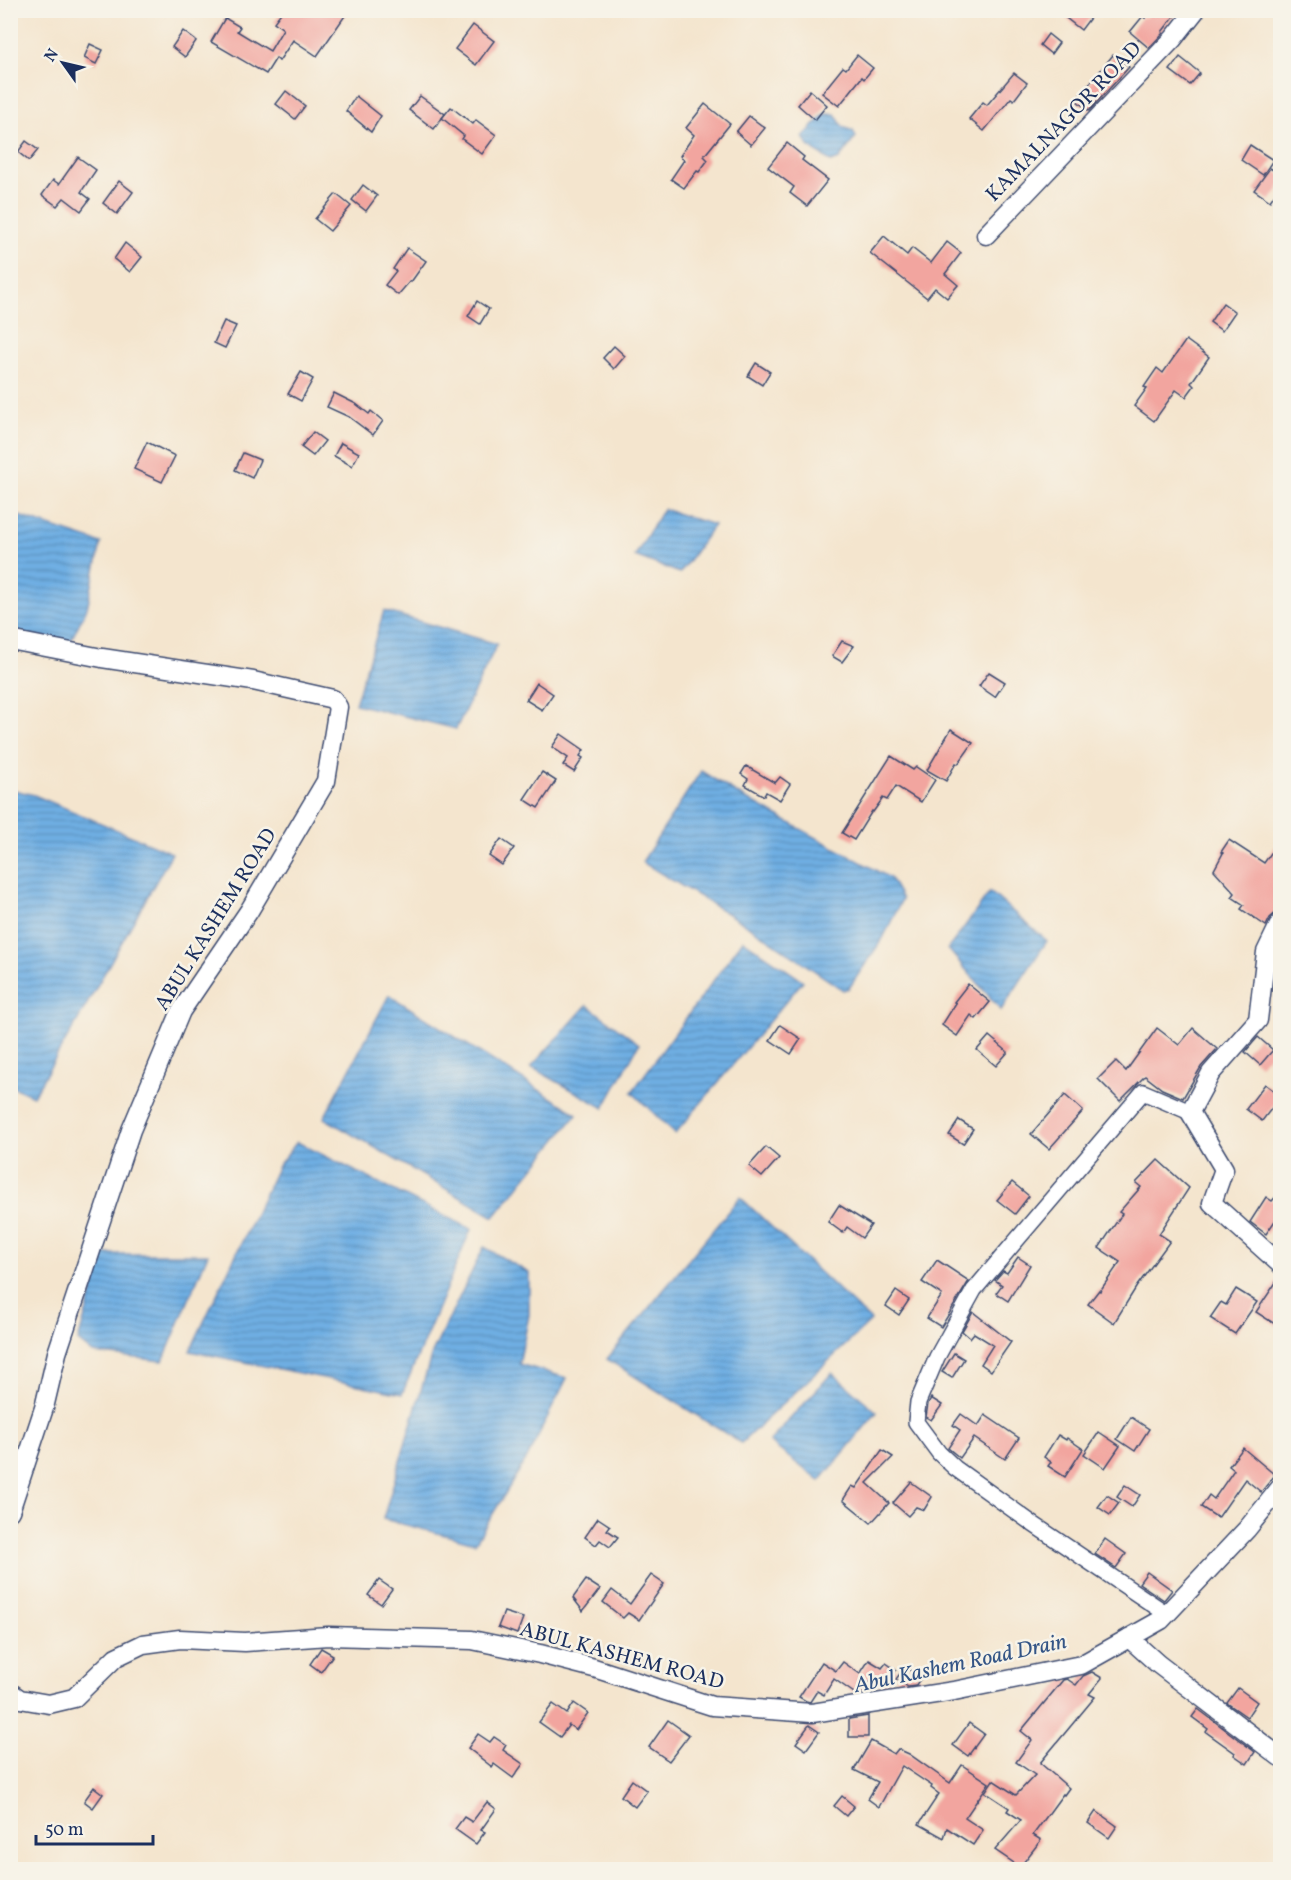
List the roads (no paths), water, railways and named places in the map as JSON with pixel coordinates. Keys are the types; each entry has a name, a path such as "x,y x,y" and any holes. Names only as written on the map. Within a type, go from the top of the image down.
{"street":[{"name":"KAMALNAGOR ROAD","path":"986,235 1173,39 1196,10"},
{"name":"ABUL KASHEM ROAD","path":"10,640 102,658 253,681 333,699 338,707 326,781 249,911 181,1011 130,1130 57,1353 44,1408 10,1511"},
{"path":"1190,1112 1211,1073 1258,1020 1266,952 1281,923"},
{"path":"1167,1614 1033,1524 955,1468 939,1453 916,1422 918,1402 937,1357 974,1290 1143,1092 1190,1112 1224,1169 1212,1203 1281,1264"},
{"name":"ABUL KASHEM ROAD","path":"10,1692 20,1699 49,1704 74,1698 116,1657 143,1644 180,1639 245,1642 328,1636 472,1640 594,1668 712,1706 812,1713 954,1691 1081,1665 1161,1620 1247,1529 1281,1488"},
{"path":"1129,1638 1158,1664 1281,1757"}],"water":[{"path":"825,114 835,114 843,127 853,131 856,137 839,159 831,162 812,149 803,137"},
{"path":"663,509 714,525 680,573 635,556"},
{"path":"10,513 101,543 87,608 69,644 11,633"},
{"path":"384,611 497,644 456,729 355,704"},
{"path":"701,771 739,795 890,878 902,899 883,938 849,988 843,990 753,929 642,862"},
{"path":"10,789 34,795 172,853 33,1096 11,1086"},
{"path":"990,892 1047,941 1001,1010 948,949"},
{"path":"743,940 803,981 675,1134 632,1092"},
{"path":"389,995 577,1114 494,1217 324,1118"},
{"path":"587,1005 639,1044 604,1108 531,1067"},
{"path":"297,1142 471,1229 402,1394 190,1351 278,1166"},
{"path":"740,1197 871,1321 741,1443 607,1359"},
{"path":"484,1247 529,1273 529,1315 519,1364 567,1378 527,1458 475,1543 383,1519 432,1353"},
{"path":"103,1254 208,1254 163,1361 93,1353 78,1341"},
{"path":"832,1373 877,1412 820,1481 769,1442"}],"water label":[{"name":"Abul Kashem Road Drain","path":"960,1662"}]}
